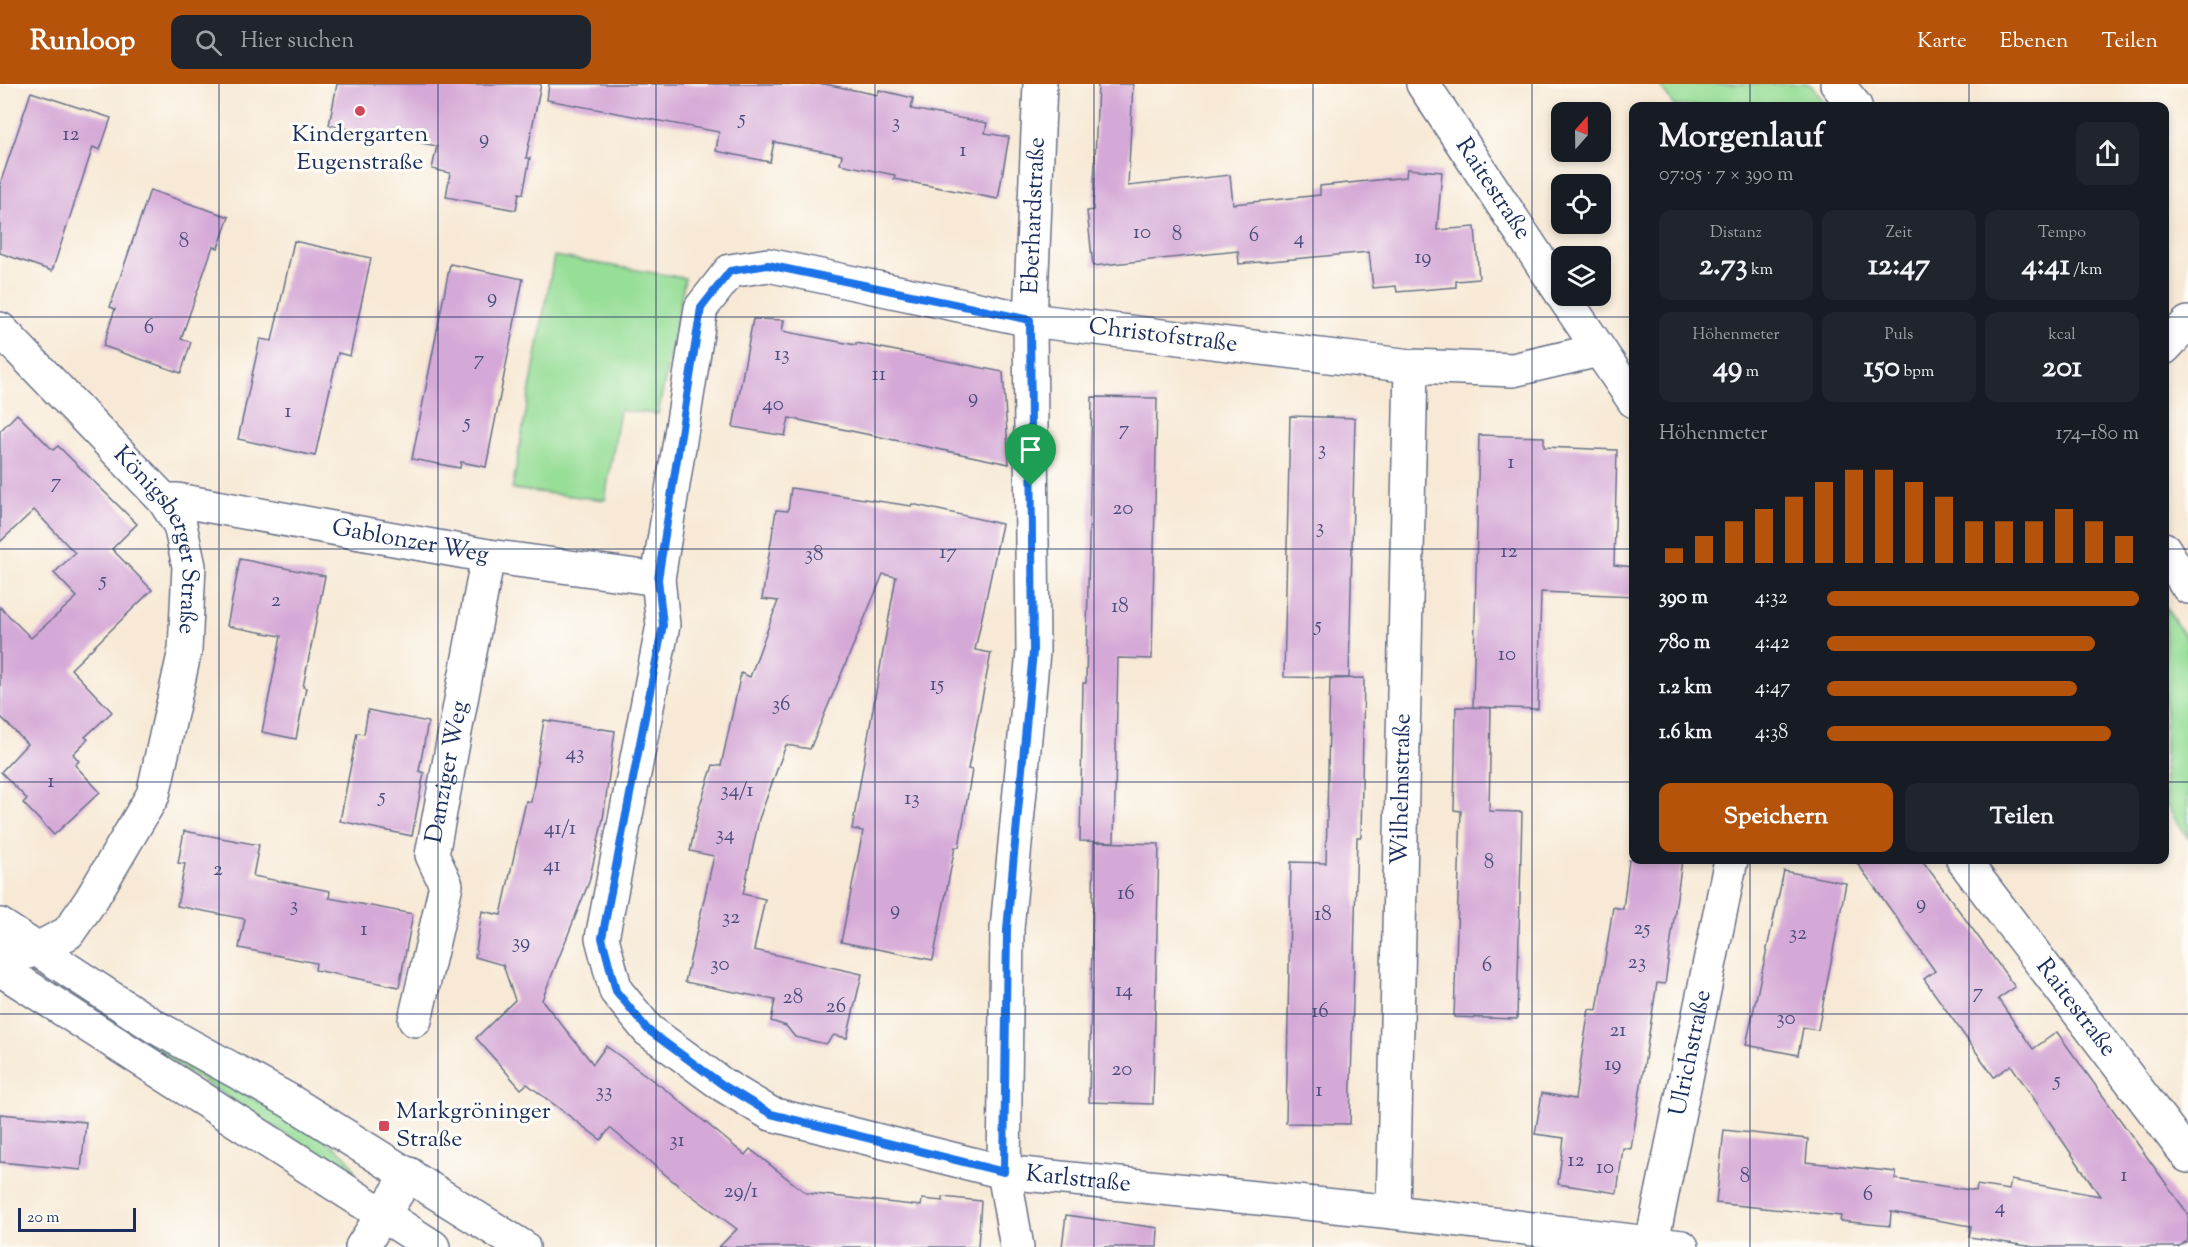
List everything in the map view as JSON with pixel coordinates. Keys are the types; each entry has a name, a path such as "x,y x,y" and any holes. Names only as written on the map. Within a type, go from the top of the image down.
{"street":[{"name":"Eberhardstraße","path":"1017,1247 1004,1172 1007,929 1033,652 1030,320 1040,84"},
{"name":"Raitestraße","path":"1423,84 1551,278"},
{"path":"1837,84 1851,102"},
{"name":"Christofstraße","path":"730,271 768,265 1030,320 1411,366 1513,370 1599,350"},
{"name":"Karlstraße","path":"730,271 701,308 658,579 663,625 602,938 616,991 648,1030 723,1085 771,1114 1004,1172 1393,1212 1662,1246"},
{"name":"Raitestraße","path":"1569,306 1629,394"},
{"path":"2169,343 2188,323"},
{"name":"Königsberger Straße","path":"0,960 35,950 68,933 91,900 153,795 185,650 189,566 180,525 164,500 5,345"},
{"name":"Wilhelmstraße","path":"1393,1212 1411,366"},
{"name":"Gablonzer Weg","path":"164,500 177,500 488,556 658,579"},
{"name":"Danziger Weg","path":"415,1020 446,885 432,855 488,556"},
{"path":"2169,557 2188,587"},
{"name":"Ulrichstraße","path":"1662,1246 1730,864"},
{"name":"Raitestraße","path":"1966,864 2188,1156"},
{"path":"0,925 154,1026 288,1100 523,1247"},
{"path":"0,969 433,1247"},
{"path":"362,1247 409,1174"}],"green space":[{"path":"1659,84 1810,84 1823,102 1671,102"},
{"path":"554,256 685,278 658,414 620,410 605,500 512,489"},
{"path":"2169,612 2188,643 2188,838 2169,809"},
{"path":"132,1028 325,1140 348,1159 355,1174 352,1177 129,1034"}],"building":[{"path":"337,84 541,84 526,158 530,158 523,194 519,193 516,210 446,197 450,173 432,169 437,146 329,125"},
{"path":"549,84 825,84 878,95 879,90 913,98 911,109 987,123 985,133 1009,137 998,199 894,179 895,175 840,164 842,155 774,142 770,162 716,151 719,132 547,100"},
{"path":"1098,84 1133,84 1128,186 1230,175 1233,204 1320,195 1320,186 1406,177 1407,169 1442,172 1437,230 1475,227 1479,279 1456,281 1456,287 1397,292 1396,286 1373,288 1369,252 1239,264 1238,251 1093,266 1087,211 1093,210"},
{"path":"31,92 111,118 100,150 93,147 52,271 0,253 0,184"},
{"path":"150,190 229,217 218,248 213,246 181,339 191,342 181,373 103,346 115,309 110,307"},
{"path":"294,241 371,258 350,356 338,353 315,456 238,439 260,339 272,341"},
{"path":"450,264 523,279 486,467 461,462 460,468 412,459"},
{"path":"753,319 784,320 782,331 1003,372 1009,464 789,418 785,436 733,427"},
{"path":"1092,397 1157,398 1152,659 1118,658 1114,842 1080,841"},
{"path":"17,414 53,450 58,446 137,524 112,549 152,590 71,669 112,712 85,737 88,739 73,754 79,761 75,765 100,792 54,835 23,803 27,799 1,772 27,744 0,716 0,607 31,638 77,597 54,573 75,553 34,510 0,542 0,431"},
{"path":"1290,416 1355,418 1349,678 1284,677"},
{"path":"1479,435 1544,437 1544,447 1617,450 1614,565 1629,566 1629,596 1541,592 1538,709 1473,707"},
{"path":"791,488 911,506 912,504 1002,524 975,650 991,653 968,769 972,770 959,847 955,847 933,960 841,942 863,831 852,829 896,577 883,574 810,749 786,745 759,819 743,894 765,899 754,950 862,974 847,1038 834,1035 826,1044 795,1037 786,1026 771,1021 775,1000 685,982 714,856 690,851 699,808 713,765 721,766 741,673 750,677 778,601 762,599 776,510 788,511"},
{"path":"240,559 325,576 303,687 306,688 296,739 262,732 281,636 227,626"},
{"path":"1364,678 1361,837 1357,837 1350,1124 1286,1123 1291,862 1326,863 1330,679"},
{"path":"1456,707 1491,708 1489,811 1522,812 1517,1019 1454,1017 1461,811 1454,810"},
{"path":"368,710 428,722 419,771 424,773 412,836 340,821 357,733 364,734"},
{"path":"544,720 615,731 603,819 589,882 542,1000 593,1064 606,1046 670,1093 745,1155 750,1149 806,1193 921,1206 922,1199 943,1201 943,1197 981,1201 978,1247 719,1247 737,1229 680,1187 610,1128 601,1140 527,1084 521,1089 476,1038 515,1000 503,965 475,957 482,911 501,915 526,801 531,802"},
{"path":"184,831 259,845 253,876 330,891 329,898 413,914 399,987 315,970 316,963 239,948 245,919 177,906 185,864 178,863"},
{"path":"1094,842 1159,844 1153,1104 1089,1102"},
{"path":"1629,860 1629,864 1681,864 1665,984 1657,983 1631,1149 1623,1148 1617,1193 1558,1184 1564,1138 1535,1134 1542,1093 1575,1099 1589,1009 1597,1010 1613,907 1623,909"},
{"path":"1858,864 1925,864 2015,987 1998,999 2033,1049 2057,1032 2188,1214 2188,1240 2178,1247 2034,1247 1969,1237 1971,1226 1891,1212 1890,1226 1840,1221 1841,1216 1716,1203 1724,1130 1808,1139 1806,1162 1896,1172 1895,1179 1976,1191 1977,1185 2009,1190 2011,1180 2100,1196 2011,1065 1994,1077 1924,979 1935,971"},
{"path":"1784,871 1846,883 1818,1030 1803,1028 1798,1055 1746,1045"},
{"path":"0,1114 86,1122 81,1170 0,1162"},
{"path":"1066,1215 1158,1228 1157,1247 1062,1247"}],"place":[{"name":"Kindergarten Eugenstraße","path":"360,111"},
{"name":"Markgröninger Straße","path":"384,1126"}],"route":[{"path":"768,265 1030,320 1031,486 1033,652 1007,929 1004,1172 771,1114 723,1085 648,1030 616,991 602,938 663,625 658,579 701,308 730,271 768,265"}]}
